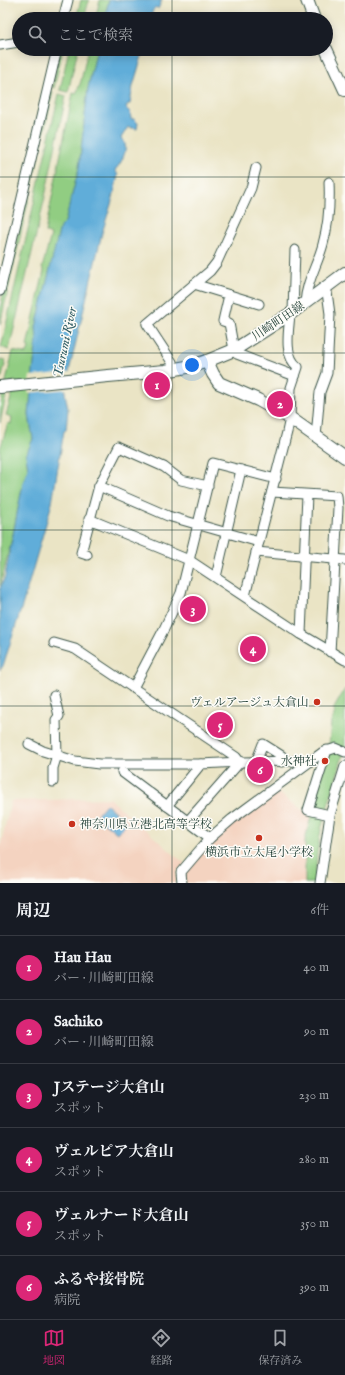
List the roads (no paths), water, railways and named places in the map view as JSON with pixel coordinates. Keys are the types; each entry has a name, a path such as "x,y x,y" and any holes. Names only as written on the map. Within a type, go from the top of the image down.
{"main road":[{"path":"307,0 311,12"},
{"path":"329,56 345,90"},
{"name":"川崎町田線","path":"0,387 174,370 208,361 234,350 291,313 345,273"},
{"path":"208,361 213,374 219,383 258,400 290,418 345,457"}],"street":[{"path":"65,12 68,0"},
{"path":"0,45 12,43"},
{"path":"0,291 55,56"},
{"path":"174,370 172,362 147,324 210,271 217,262 251,188 256,168"},
{"path":"304,303 305,292 325,236 330,202 329,182"},
{"path":"244,596 276,479 290,418 291,388 298,367 294,364 289,352 295,250"},
{"path":"194,284 259,304"},
{"path":"316,436 320,392 326,373 330,320 326,292 324,288"},
{"path":"228,295 223,321 229,323 234,350 237,354 295,376"},
{"path":"87,555 81,553 89,519 99,486 119,447 164,467 181,480 208,486"},
{"path":"133,688 164,629 177,600 189,560 213,463 276,479"},
{"path":"216,577 242,470"},
{"path":"99,486 168,516 259,542"},
{"path":"272,492 337,496 338,508 330,652"},
{"path":"302,634 307,495"},
{"path":"89,519 189,560 330,652 345,660"},
{"path":"256,552 345,560"},
{"path":"54,643 76,649 236,757 240,762"},
{"path":"53,782 53,768 57,755 56,720 59,716 54,694"},
{"path":"29,744 75,761 99,764 309,762"},
{"path":"256,762 263,744 282,756 282,762"},
{"path":"182,883 181,872 210,838 232,819 326,750 336,748 345,752"},
{"path":"326,750 308,810 330,815"},
{"path":"188,821 240,762"},
{"path":"167,806 201,764"},
{"path":"320,883 330,815 345,766"},
{"path":"122,772 210,838"}],"water":[{"path":"109,0 162,0 158,9 156,7 153,12 106,12"},
{"name":"Tsurumi River","path":"95,56 142,56 133,86 130,104 128,104 126,108 130,112 131,119 134,119 138,123 137,129 128,127 121,138 125,144 125,151 119,165 115,170 118,175 113,198 102,233 65,393 68,409 66,430 64,431 52,503 23,603 3,666 0,670 0,589 5,576 23,483 28,469 26,455 33,439 29,415 37,339 36,327 60,227 65,222 79,168 88,88"},
{"path":"106,804 127,823 117,833 96,816"}],"place":[{"name":"Hau Hau","path":"157,385"},
{"name":"Sachiko","path":"280,404"},
{"name":"Jステージ大倉山","path":"193,609"},
{"name":"ヴェルピア大倉山","path":"253,649"},
{"name":"ヴェルアージュ大倉山","path":"317,702"},
{"name":"ヴェルナード大倉山","path":"220,725"},
{"name":"水神社","path":"325,761"},
{"name":"ふるや接骨院","path":"260,770"},
{"name":"神奈川県立港北高等学校","path":"72,824"},
{"name":"横浜市立太尾小学校","path":"259,838"}]}
